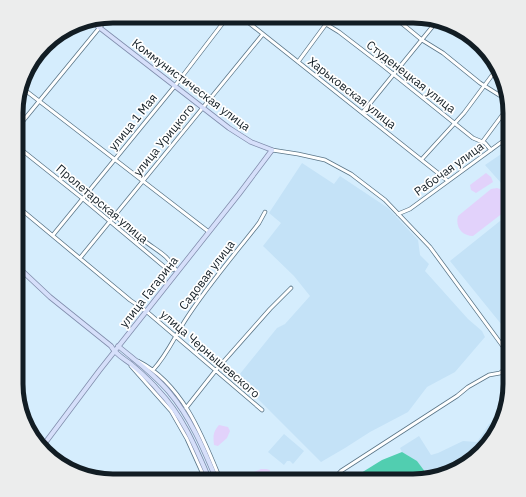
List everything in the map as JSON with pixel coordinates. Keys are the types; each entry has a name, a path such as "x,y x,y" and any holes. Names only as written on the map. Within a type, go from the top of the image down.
{"main road":[{"name":"Коммунистическая улица","path":"96,25 174,87 243,138 272,150"},
{"name":"улица Гагарина","path":"45,443 118,346 272,150"},
{"path":"23,272 50,297 111,346 114,352 158,389 174,409 188,432 207,474"},
{"path":"111,346 118,346 159,381 182,409 192,426 214,474"}],"street":[{"name":"улица 1 Мая","path":"52,235 174,87 223,23"},
{"name":"Харьковская улица","path":"249,23 448,181"},
{"path":"298,62 326,23"},
{"name":"Студенецкая улица","path":"326,23 473,138 483,142 491,150"},
{"path":"401,23 484,86 501,96"},
{"path":"23,121 103,24"},
{"path":"363,112 433,26"},
{"name":"улица Урицкого","path":"80,258 263,34"},
{"path":"422,159 455,123 494,73"},
{"path":"26,90 209,232"},
{"path":"483,142 503,114"},
{"name":"Рабочая улица","path":"398,214 410,209 503,141"},
{"name":"Коммунистическая улица","path":"272,150 315,157 334,164 376,192 430,247 503,346"},
{"name":"Пролетарская улица","path":"23,151 167,269 177,270"},
{"name":"улица Чернышевского","path":"23,211 130,300 146,311 262,410"},
{"name":"Садовая улица","path":"153,370 176,337 193,308 259,223 265,212"},
{"name":"Пролетарская улица","path":"115,216 142,239 160,251 172,262 177,270"},
{"path":"186,408 216,370 270,309 291,288"},
{"path":"134,359 153,370 174,392 186,408 200,432 218,474"},
{"path":"130,364 171,411 187,438 203,474"},
{"path":"338,474 457,396 468,387 489,375 500,373 503,371"}],"shaded area":[{"path":"503,153 503,185 485,165"},
{"path":"302,163 334,184 340,176 388,208 418,240 420,255 429,264 425,271 468,319 482,331 485,337 455,372 427,387 408,412 370,432 321,462 257,398 235,380 277,328 285,324 310,296 294,276 263,246 281,223 269,213"},
{"path":"486,173 491,177 493,182 476,193 471,190 470,185"},
{"path":"497,188 503,190 503,213 473,236 463,233 458,224 458,216 491,189"},
{"path":"503,219 503,326 450,261"},
{"path":"496,419 488,434 472,452 453,465 442,469 426,473 417,461 402,452 400,448 419,436 431,455 463,441 477,442 489,424"},
{"path":"219,425 228,427 230,431 227,438 218,446 214,445 214,437"},
{"path":"284,434 304,451 293,464 290,461 287,461 284,465 268,452"},
{"path":"402,452 417,461 426,473 359,474 382,460"},
{"path":"261,469 270,470 269,474 249,474"}]}
